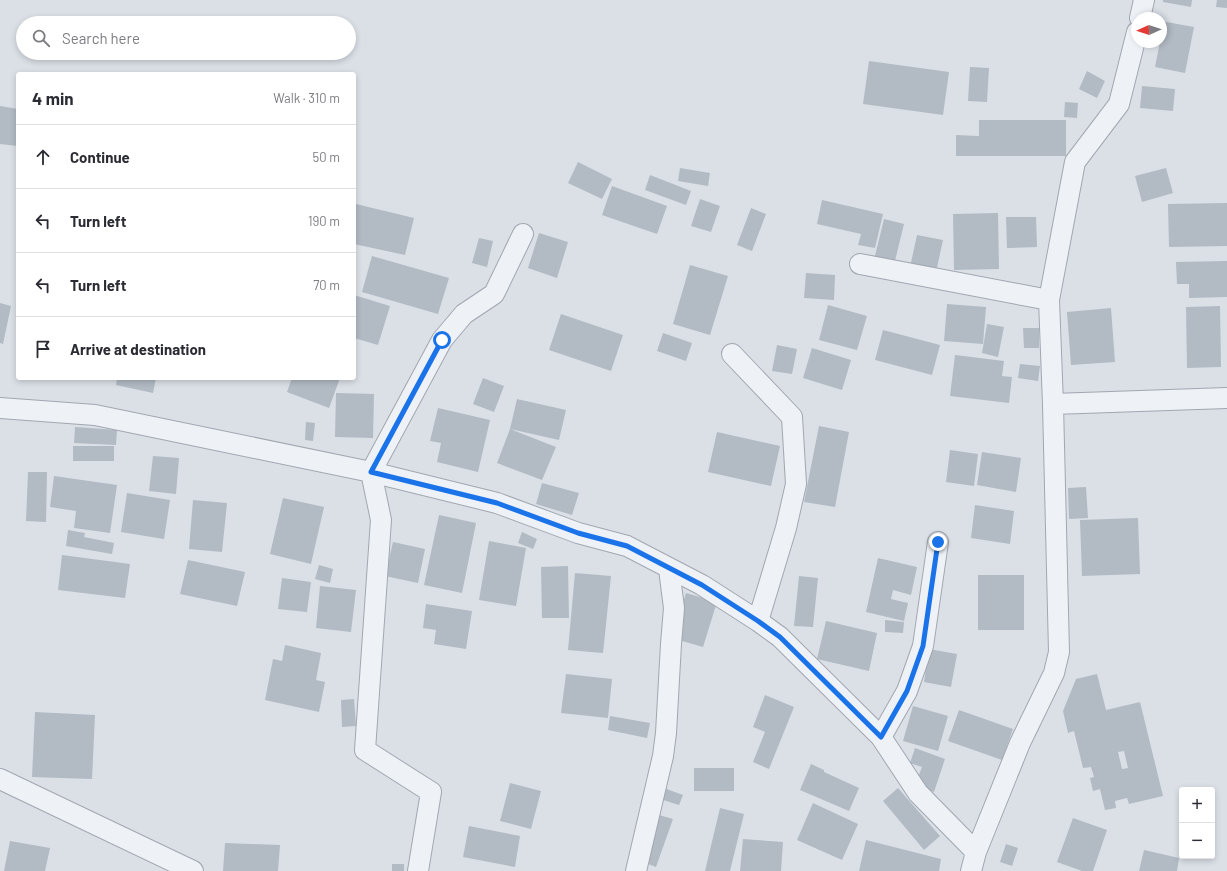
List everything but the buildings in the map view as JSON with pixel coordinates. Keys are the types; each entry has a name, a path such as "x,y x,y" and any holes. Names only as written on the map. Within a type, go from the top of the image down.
{"street":[{"path":"1141,12 1144,0"},
{"path":"970,871 976,852 1020,743 1054,673 1059,652 1049,300 1075,162 1119,104 1133,48"},
{"path":"418,871 432,792 365,750 380,520 371,472 442,340 464,314 494,294 523,234"},
{"path":"860,264 1049,300"},
{"path":"732,354 792,417 796,484 786,528 758,621"},
{"path":"1053,404 1227,398"},
{"path":"0,408 95,415 371,472 497,503 578,533 627,546 702,585 780,637 881,737 918,793 976,852"},
{"path":"881,737 907,691 923,646 938,542"},
{"path":"636,871 663,756 666,733 674,608 669,569"},
{"path":"0,779 193,871"}],"route":[{"path":"442,340 371,472 497,503 578,533 627,546 702,585 780,637 881,737 907,691 923,646 938,542"}]}
